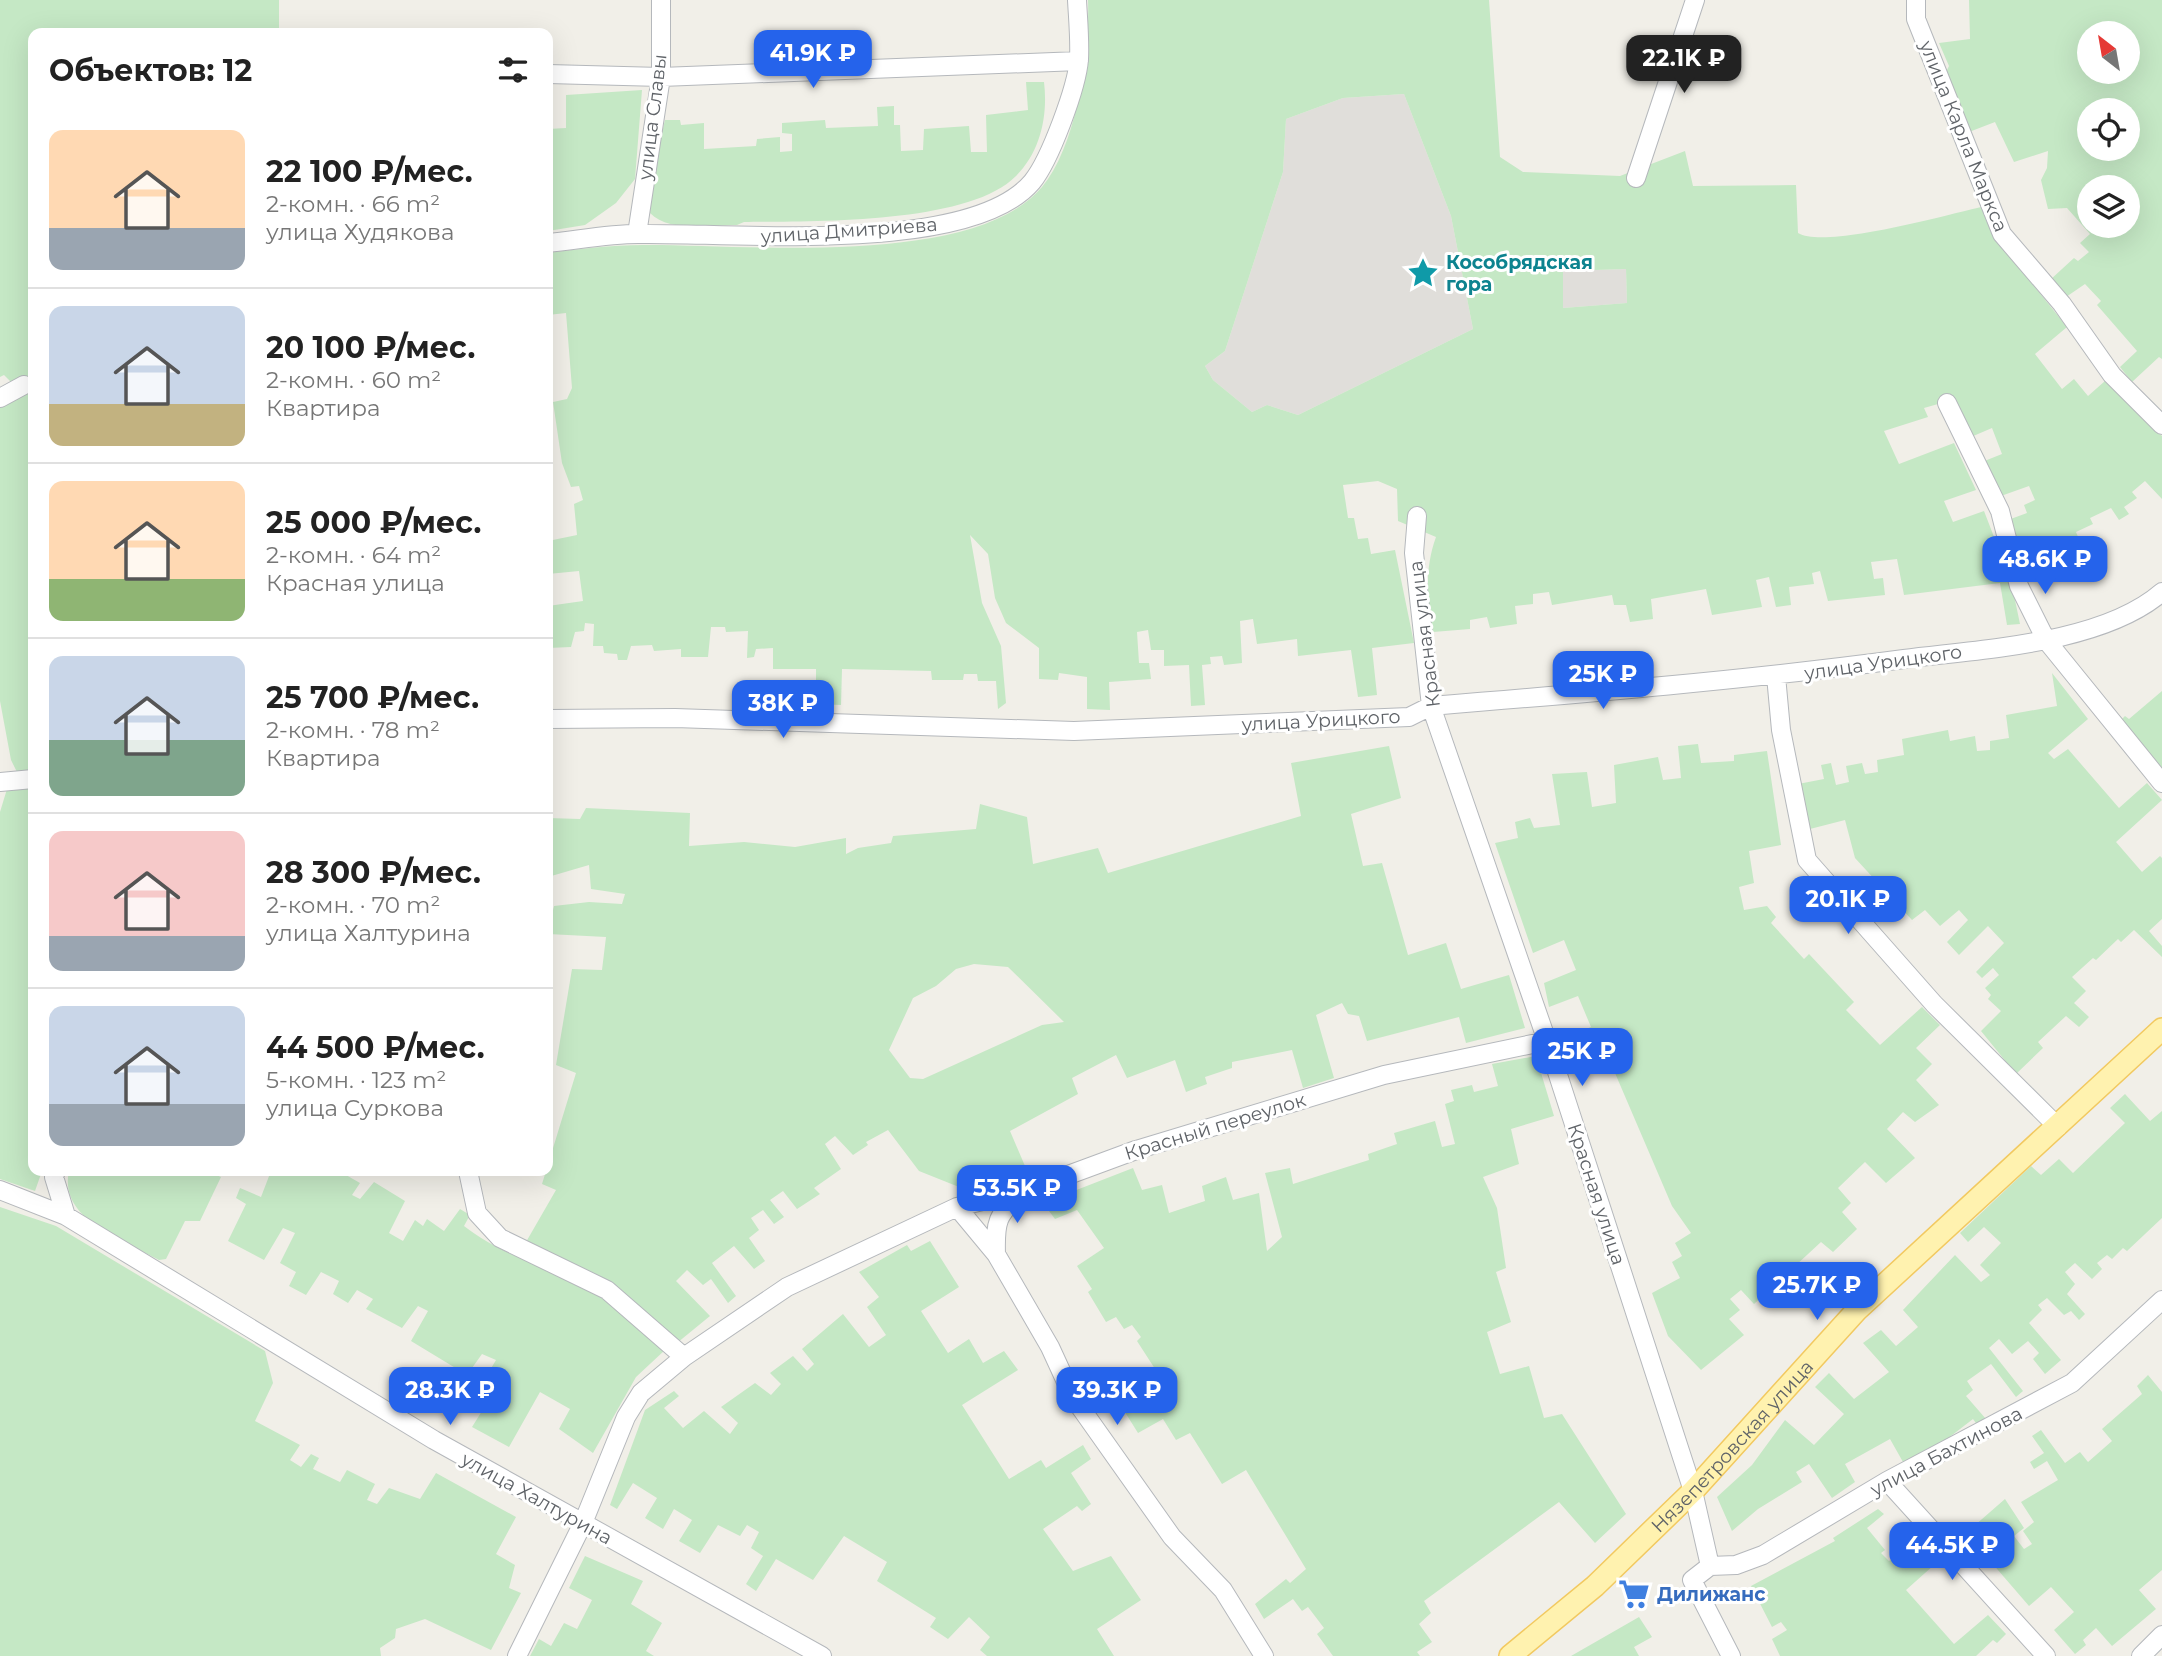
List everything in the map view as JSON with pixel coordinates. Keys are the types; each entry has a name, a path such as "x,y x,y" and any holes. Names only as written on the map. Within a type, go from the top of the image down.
{"main road":[{"name":"Нязепетровская улица","path":"1510,1656 1595,1586 1693,1491 1857,1310 2162,1029"}],"street":[{"name":"улица Славы","path":"636,234 661,76 662,0"},
{"name":"улица Дмитриева","path":"553,242 636,234 792,237 907,229 956,222 1000,204 1031,183 1053,148 1079,61 1077,0"},
{"path":"1636,178 1695,0"},
{"name":"улица Карла Маркса","path":"1916,0 1916,19 2002,234 2062,304 2112,375 2162,425"},
{"path":"553,74 661,76 1079,61"},
{"path":"0,398 24,385"},
{"path":"1947,403 2000,510 2019,586 2046,640 2162,783"},
{"name":"Красная улица","path":"1417,516 1414,553 1431,706 1547,1041 1693,1491 1710,1566"},
{"name":"улица Урицкого","path":"553,719 675,718 1074,731 1409,717 1431,706 1776,676 2046,640 2094,627 2148,604 2162,592"},
{"path":"1776,676 1781,730 1807,860 1934,1004 2057,1127"},
{"path":"0,782 28,779"},
{"name":"Красный переулок","path":"517,1656 583,1523 626,1417 641,1393 684,1357 787,1287 957,1207 1025,1191 1136,1150 1384,1075 1547,1041"},
{"path":"54,1176 66,1216"},
{"path":"469,1176 477,1213 500,1238 607,1290 684,1357"},
{"name":"улица Халтурина","path":"0,1190 66,1216 434,1440 822,1656"},
{"path":"996,1254 995,1227 1003,1209 1025,1191"},
{"path":"957,1207 996,1254 1050,1347 1073,1396 1172,1537 1223,1590 1264,1656"},
{"name":"улица Бахтинова","path":"1710,1566 1735,1565 1763,1555 1887,1481 2072,1383 2162,1300"},
{"path":"1887,1481 2046,1656"},
{"path":"1710,1566 1692,1580 1731,1656"},
{"path":"2141,1656 2162,1635"}],"shaded area":[{"path":"1404,94 1451,216 1473,329 1298,415 1267,405 1252,412 1213,380 1205,366 1225,351 1283,172 1286,119 1343,98"},
{"path":"1626,269 1627,303 1563,308 1563,271"}],"green space":[{"path":"0,0 279,0 279,28 28,28 28,770 17,772 11,760 0,701 0,405 24,395 4,375 0,377"},
{"path":"1088,0 1489,0 1500,157 1523,172 1620,176 1685,151 1693,186 1796,185 1798,233 1812,237 1859,234 1981,207 1997,240 2067,327 2035,354 2062,389 2074,379 2088,396 2105,381 2162,436 2162,499 2145,481 2132,492 2137,498 2124,507 2129,514 2119,520 2111,508 2090,518 2093,524 2076,532 2086,556 2072,562 2076,573 2064,577 2059,560 2044,564 2039,552 2020,560 2008,520 2027,513 2024,505 2035,500 2029,486 1998,497 1982,462 2002,454 1992,428 1971,437 1952,400 1924,408 1928,417 1884,431 1899,464 1954,443 1976,490 1944,501 1953,522 1984,511 2011,581 2020,624 2007,625 2000,583 1904,595 1897,559 1871,562 1874,579 1883,578 1885,595 1828,601 1820,571 1812,573 1814,584 1789,587 1791,605 1776,607 1769,577 1756,580 1762,607 1712,615 1706,589 1651,599 1653,619 1630,622 1626,605 1614,605 1612,595 1552,605 1549,592 1533,594 1533,604 1515,606 1517,624 1490,628 1487,617 1470,620 1470,629 1433,632 1428,584 1436,537 1398,521 1397,489 1378,481 1343,485 1348,518 1354,518 1358,539 1368,538 1371,554 1395,550 1414,643 1372,648 1377,695 1358,697 1351,650 1298,656 1297,639 1257,644 1253,619 1240,621 1242,663 1224,665 1222,656 1210,657 1211,664 1202,665 1205,705 1191,706 1189,665 1164,666 1164,650 1151,650 1148,630 1137,632 1139,663 1149,663 1151,679 1109,682 1110,710 1087,709 1087,677 1059,673 1058,680 1039,679 1039,648 1006,623 995,598 988,554 970,535 982,603 1001,646 1006,703 998,709 996,681 978,681 977,674 964,674 963,680 932,680 931,671 842,669 841,705 816,704 816,669 773,669 773,648 756,649 754,657 747,658 748,631 726,632 725,627 711,627 708,657 681,657 681,649 654,651 652,645 631,646 627,660 618,660 617,654 604,653 603,646 593,646 594,624 585,623 584,631 575,632 571,647 553,648 553,605 583,601 579,571 553,574 553,540 577,535 574,504 583,500 579,486 571,487 562,463 553,402 567,399 572,388 566,313 553,314 553,252 631,245 794,248 853,246 911,241 964,231 1009,213 1042,187 1054,169 1064,148 1079,98 1087,46","holes":["1404,94 1451,216 1473,329 1298,415 1267,405 1252,412 1213,380 1205,366 1225,351 1283,172 1286,119 1343,98","1626,269 1627,303 1563,308 1563,271"]},
{"path":"1969,0 2162,0 2162,359 2159,357 2132,382 2120,367 2137,351 2097,305 2101,301 2085,284 2066,297 2050,280 2074,258 2078,261 2089,252 2080,243 2086,238 2140,238 2140,175 2077,175 2077,219 2067,208 2048,209 2041,180 2047,168 2048,151 2014,162 1995,122 1969,132 1945,74 1949,66 1939,43 1970,39"},
{"path":"1026,82 1044,82 1045,107 1037,144 1016,176 993,192 963,204 887,217 703,226 679,226 658,219 650,213 655,162 665,120 680,120 681,125 704,123 704,149 756,146 757,139 780,137 780,152 792,151 792,134 782,133 782,123 825,120 826,128 878,126 877,107 894,106 894,125 900,125 901,151 923,150 924,129 969,126 971,152 987,152 986,115 1028,110"},
{"path":"642,90 635,179 616,203 585,225 553,230 553,129 566,128 566,95"},
{"path":"2052,673 2088,719 2048,753 2054,759 2068,749 2119,808 2147,783 2162,800 2116,842 2142,872 2160,856 2162,858 2162,919 2149,931 2162,946 2162,957 2134,930 2121,942 2118,939 2096,960 2093,958 2072,977 2086,991 2074,1003 2089,1017 2079,1027 2066,1016 2038,1042 2043,1048 2016,1074 1981,1031 2001,1011 1988,999 1991,995 1985,988 1999,975 1993,968 1982,978 1976,972 2004,943 1988,926 1959,955 1947,942 1968,920 1959,910 1940,926 1925,910 1912,920 1855,858 1845,820 1810,829 1798,784 1824,779 1821,765 1831,763 1836,785 1849,782 1846,766 1862,763 1865,774 1878,772 1877,760 1904,755 1902,739 1948,730 1950,741 1975,736 1977,751 1990,750 1990,741 2009,738 2006,715 2057,706"},
{"path":"2162,691 2160,770 2121,720 2125,716 2129,719"},
{"path":"1698,744 1701,763 1734,761 1734,755 1767,751 1781,845 1749,851 1754,883 1739,887 1744,910 1767,906 1776,917 1771,923 1804,959 1809,954 1854,1002 1846,1010 1880,1045 1922,1007 1940,1025 1916,1048 1932,1064 1916,1080 1939,1105 1915,1122 1903,1112 1887,1129 1915,1158 1886,1183 1865,1162 1838,1188 1851,1203 1842,1212 1857,1229 1833,1252 1821,1242 1754,1304 1741,1290 1730,1299 1740,1310 1729,1319 1744,1335 1701,1370 1668,1336 1652,1293 1680,1278 1672,1262 1682,1256 1675,1243 1691,1233 1672,1206 1612,1066 1625,1060 1614,1036 1567,1055 1563,1039 1591,1027 1578,996 1549,1007 1544,983 1576,970 1564,940 1533,953 1495,843 1518,838 1515,822 1530,818 1534,828 1560,825 1552,774 1587,772 1592,807 1616,803 1614,765 1658,757 1663,780 1681,778 1678,746"},
{"path":"1389,746 1401,798 1351,814 1363,866 1382,863 1408,955 1446,943 1461,989 1509,975 1525,1028 1466,1043 1459,1017 1367,1041 1359,1016 1348,1014 1342,1003 1316,1015 1334,1078 1303,1088 1292,1050 1232,1062 1232,1068 1205,1077 1207,1084 1186,1092 1175,1060 1127,1078 1116,1055 1072,1078 1078,1094 1010,1131 1031,1180 974,1193 919,1171 888,1130 866,1142 868,1145 853,1155 835,1136 825,1144 841,1169 814,1188 820,1194 797,1209 783,1191 770,1200 784,1217 774,1224 763,1210 751,1218 759,1230 749,1238 765,1261 754,1269 734,1246 712,1263 736,1296 728,1303 711,1279 703,1285 687,1270 676,1281 710,1316 677,1343 526,1242 556,1190 542,1184 544,1176 553,1176 553,1148 576,1073 556,1065 572,969 602,970 606,937 553,934 554,906 589,902 622,904 625,894 591,889 589,865 553,876 553,818 580,819 586,808 690,813 689,846 744,842 795,847 846,838 846,854 858,848 891,843 893,836 976,829 980,804 1027,817 1033,864 1098,848 1108,873 1301,816 1291,763","holes":["974,964 1008,967 1064,1022 1042,1025 923,1079 910,1078 889,1050 913,998 936,986 956,969"]},
{"path":"28,787 28,1176 40,1176 35,1191 0,1179 0,812 7,789"},
{"path":"1536,1056 1554,1116 1511,1129 1519,1164 1483,1177 1497,1208 1506,1268 1496,1272 1511,1322 1487,1332 1500,1374 1529,1366 1544,1418 1562,1414 1626,1514 1595,1543 1559,1502 1424,1601 1431,1613 1419,1624 1432,1642 1417,1652 1420,1656 1333,1656 1317,1634 1324,1628 1308,1607 1302,1611 1293,1599 1264,1619 1255,1604 1286,1579 1290,1583 1306,1569 1246,1470 1222,1484 1190,1433 1176,1440 1163,1419 1138,1433 1123,1409 1145,1395 1138,1384 1157,1372 1137,1341 1141,1337 1132,1325 1124,1329 1116,1317 1106,1322 1088,1292 1092,1289 1077,1266 1104,1248 1077,1210 1055,1219 1043,1203 1133,1168 1142,1190 1162,1185 1169,1213 1205,1201 1202,1186 1226,1177 1233,1200 1259,1193 1267,1251 1282,1237 1265,1173 1290,1168 1293,1184 1369,1160 1368,1154 1397,1144 1394,1133 1435,1121 1442,1147 1455,1144 1445,1104 1454,1101 1451,1090 1472,1085 1474,1092 1498,1086 1492,1064"},
{"path":"2125,1094 2150,1121 2162,1111 2162,1218 2127,1251 2123,1248 2112,1259 2107,1255 2097,1263 2102,1269 2092,1279 2075,1263 2065,1272 2075,1284 2067,1294 2085,1314 2079,1320 2071,1311 2064,1315 2047,1298 2038,1305 2042,1310 2029,1323 2061,1360 2045,1374 2033,1359 2039,1353 2028,1341 2012,1354 1999,1339 1989,1348 2023,1391 2016,1397 1991,1364 1967,1381 1973,1390 1966,1396 1986,1419 1978,1426 1973,1419 1947,1439 1903,1462 1890,1439 1845,1464 1855,1482 1832,1498 1809,1464 1796,1472 1802,1482 1758,1509 1732,1531 1717,1497 1752,1465 1785,1420 1814,1445 1844,1414 1815,1387 1829,1373 1854,1399 1889,1372 1863,1343 1881,1330 1896,1346 1918,1327 1903,1310 1955,1255 1981,1282 1990,1275 1980,1265 2001,1243 1984,1227 1968,1242 1960,1233 2031,1166 2041,1175 2059,1159 2073,1173 2125,1123 2110,1108"},
{"path":"69,1176 221,1177 200,1221 185,1221 166,1259 159,1260 97,1227 74,1203 68,1188"},
{"path":"269,1176 348,1176 360,1183 352,1195 360,1199 374,1182 405,1201 389,1233 403,1241 415,1220 423,1226 427,1219 444,1231 460,1209 470,1215 464,1226 496,1247 578,1283 604,1298 665,1350 636,1377 593,1453 559,1429 570,1409 540,1392 509,1447 472,1427 492,1395 480,1387 496,1360 482,1354 467,1375 411,1341 428,1311 418,1306 402,1328 366,1309 373,1299 357,1290 348,1303 333,1294 339,1281 321,1272 306,1295 289,1286 296,1272 280,1263 295,1233 283,1228 264,1260 228,1241 246,1204 236,1198 240,1188 261,1197"},
{"path":"0,1207 56,1226 265,1351 273,1383 255,1421 300,1445 290,1460 301,1467 311,1454 319,1458 313,1469 340,1482 347,1470 375,1484 367,1500 377,1504 389,1488 420,1499 436,1473 516,1517 496,1554 515,1565 509,1588 521,1593 491,1650 425,1619 396,1629 395,1638 380,1648 381,1656 0,1656"},
{"path":"930,1241 959,1287 921,1311 948,1353 969,1339 983,1363 1004,1351 1018,1370 962,1405 1009,1479 1041,1460 1046,1468 1083,1445 1091,1459 1071,1473 1091,1504 1082,1511 1077,1506 1043,1529 1073,1571 1111,1556 1141,1600 1097,1629 1114,1656 987,1656 980,1650 990,1637 969,1617 948,1639 930,1627 936,1618 877,1581 887,1562 844,1536 813,1580 776,1559 756,1591 746,1584 763,1556 751,1548 759,1532 747,1525 740,1536 718,1525 700,1553 679,1541 692,1520 674,1509 663,1529 645,1518 657,1498 633,1483 617,1509 610,1505 645,1410 674,1391 679,1396 664,1408 683,1428 704,1411 730,1434 738,1423 721,1407 755,1383 771,1395 781,1384 770,1373 793,1356 807,1371 814,1364 802,1349 843,1314 869,1347 886,1335 867,1307 879,1297 859,1272 907,1245 911,1251"},
{"path":"2148,1375 2162,1392 2162,1570 2139,1590 2156,1609 2112,1646 2096,1628 2083,1640 2086,1645 2075,1654 2054,1630 2074,1612 2051,1587 2029,1606 1966,1533 2005,1499 2024,1528 2014,1536 2024,1549 2032,1544 2023,1531 2034,1522 2021,1502 2058,1480 2047,1461 2034,1469 2030,1462 2044,1453 2032,1436 2041,1430 2065,1463 2080,1452 2088,1462 2112,1441 2102,1429 2142,1394 2137,1386"},
{"path":"1878,1509 1884,1514 1867,1528 1885,1550 1881,1553 1889,1561 1910,1544 1911,1539 1934,1565 1906,1590 1954,1644 1988,1615 2006,1634 1997,1643 1993,1640 1976,1656 1780,1656 1772,1639 1787,1630 1781,1622 1772,1627 1751,1586 1835,1541 1833,1538"},
{"path":"585,1556 643,1581 631,1604 662,1623 646,1651 654,1656 530,1656 539,1639 551,1646 564,1623 577,1629 592,1600 569,1588"},
{"path":"1639,1617 1652,1637 1634,1647 1639,1656 1571,1656"}],"place":[{"name":"Кособрядская гора","path":"1423,273"},
{"name":"Дилижанс","path":"1634,1594"}]}
